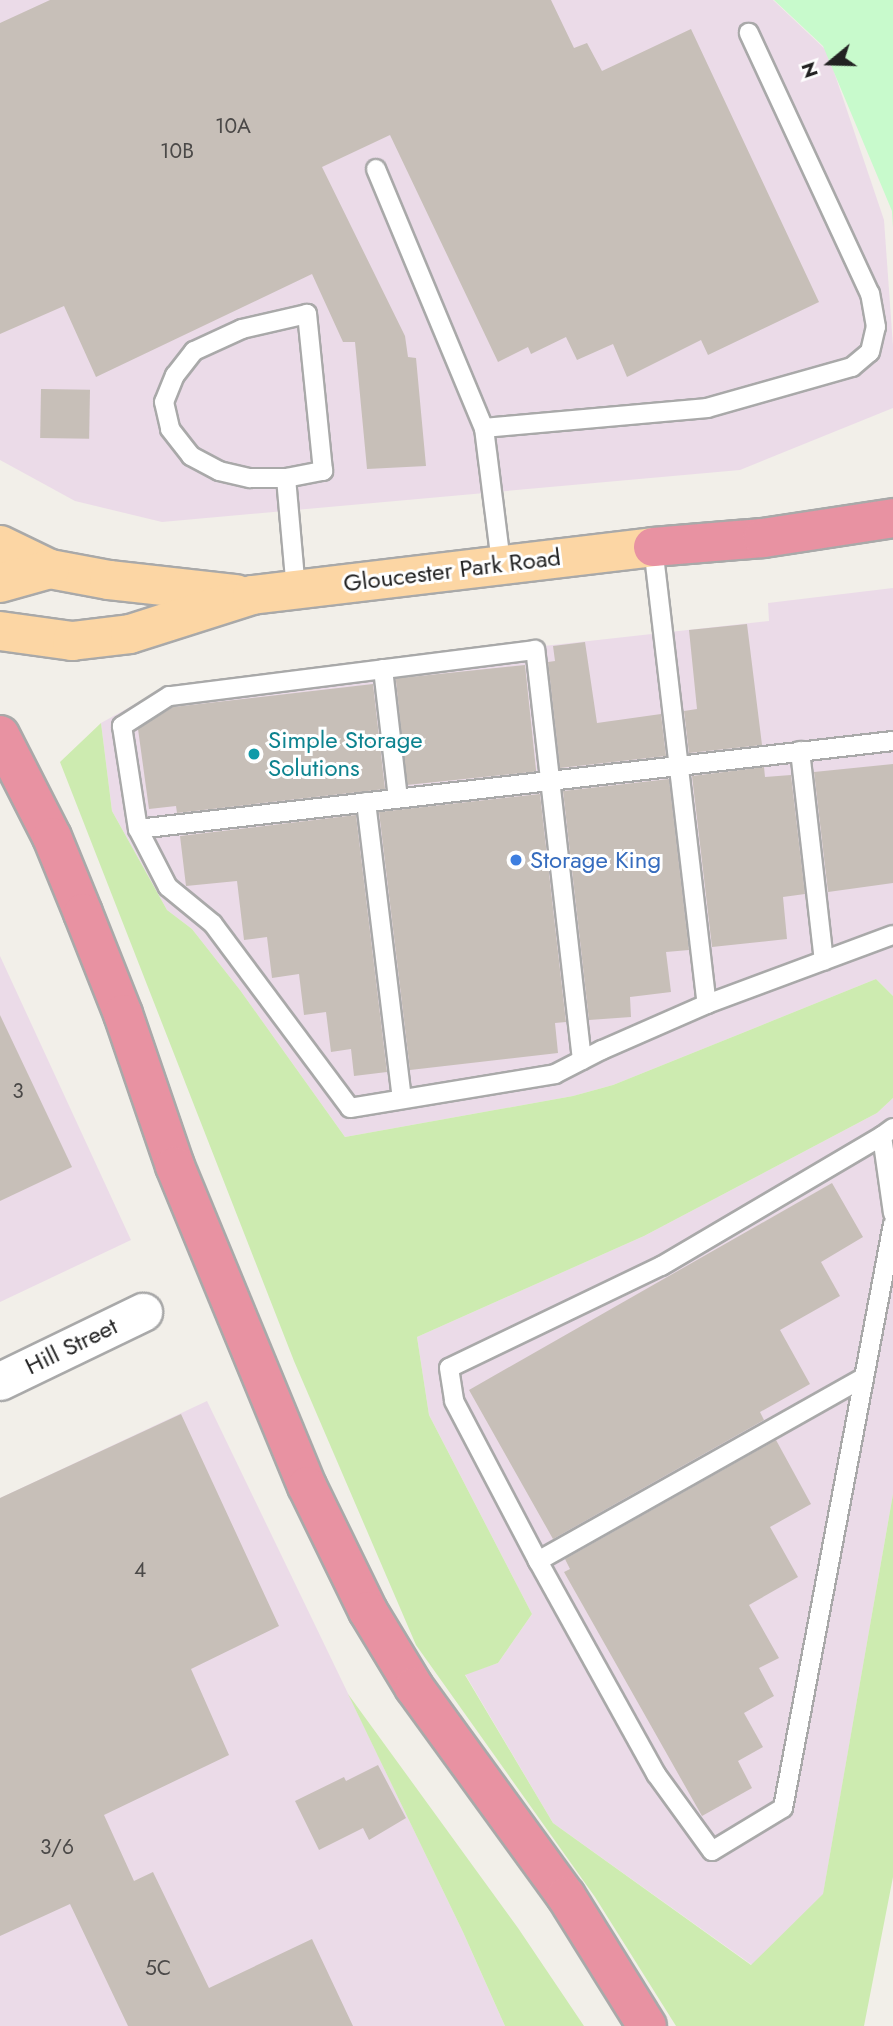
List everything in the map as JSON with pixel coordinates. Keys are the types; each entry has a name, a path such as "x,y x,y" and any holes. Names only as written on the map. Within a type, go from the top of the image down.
{"highway":[{"path":"653,547 763,538 893,518"},
{"path":"0,735 63,862 123,1014 174,1166 307,1486 362,1598 414,1687 566,1896 647,2026"}],"main road":[{"path":"0,545 50,569"},
{"name":"Gloucester Park Road","path":"0,631 72,641 130,634 252,595 501,563 653,547"},
{"name":"Gloucester Park Road","path":"50,569 109,580 252,595"},
{"path":"0,583 50,569"}],"street":[{"name":"Hill Street","path":"0,1381 143,1312"}],"lane":[{"path":"484,428 707,408 852,367 870,352 876,327 870,294 749,33"},
{"path":"376,169 484,428 501,563"},
{"path":"307,314 323,471 286,478 250,478 219,471 191,456 170,429 164,402 175,375 194,351 242,329 307,314"},
{"path":"286,478 296,590"},
{"path":"653,547 707,1004"},
{"path":"582,1060 535,650 169,696 122,726 138,829 168,887 213,924 350,1108 555,1074 707,1004 893,935"},
{"path":"383,669 398,798"},
{"path":"138,829 893,741"},
{"path":"800,751 824,961"},
{"path":"366,802 402,1099"},
{"path":"893,1213 887,1132 661,1266 449,1368 454,1401 538,1561 656,1774 712,1851 783,1808 893,1224"},
{"path":"538,1561 863,1378"}],"shaded area":[{"path":"0,0 773,0 827,51 884,220 893,346 893,408 740,470 162,522 75,501 0,460"},
{"name":"Storage King","path":"893,588 893,996 876,979 613,1085 573,1096 345,1137 240,990 192,929 167,910 112,811 101,723 164,688 769,621 768,603"},
{"path":"0,956 131,1240 0,1302"},
{"path":"893,1098 893,1494 823,1895 752,1965 553,1823 465,1674 498,1663 532,1614 429,1415 417,1337 644,1236 877,1113"},
{"path":"207,1401 463,1932 505,2026 0,2026 0,1498"}],"green space":[{"path":"774,0 893,0 893,228 892,211 823,46"},
{"path":"101,723 112,811 167,910 192,929 240,990 345,1137 573,1096 613,1085 876,979 893,996 893,1098 877,1113 644,1236 417,1337 429,1415 532,1614 498,1663 465,1675 553,1823 751,1965 823,1894 893,1494 893,1877 864,2026 676,2026 595,1897 416,1645 294,1361 60,762"},
{"path":"348,1694 518,1928 584,2026 505,2026 463,1932"}],"building":[{"path":"50,0 551,0 574,48 587,43 602,71 691,29 819,302 708,355 701,340 627,377 613,344 577,360 566,337 531,354 528,347 498,362 390,135 322,167 405,336 408,357 416,358 426,466 367,469 355,342 343,342 312,274 96,377 64,306 0,334 0,23"},
{"path":"41,389 90,390 89,439 40,438"},
{"path":"747,624 762,745 689,753 684,711 697,709 689,630"},
{"path":"585,642 597,723 661,714 666,756 560,768 548,662 555,661 553,646"},
{"path":"525,665 536,771 407,785 396,679"},
{"name":"Simple Storage Solutions","path":"373,684 385,789 177,813 176,806 149,809 138,729 173,707"},
{"path":"893,764 893,883 828,892 814,772"},
{"path":"764,767 765,777 791,775 805,894 783,897 787,939 712,947 692,776"},
{"path":"669,779 689,950 666,952 671,992 630,997 631,1017 589,1020 563,791"},
{"path":"540,794 566,1022 555,1023 558,1053 410,1070 379,812"},
{"path":"356,815 387,1072 354,1076 351,1049 331,1052 326,1012 304,1015 299,974 272,978 267,937 244,940 237,881 186,886 180,836"},
{"path":"0,1015 72,1167 0,1201"},
{"path":"832,1183 863,1237 821,1262 840,1296 780,1330 810,1384 760,1412 764,1420 553,1539 469,1390"},
{"path":"181,1414 279,1626 191,1669 229,1755 104,1815 134,1881 153,1872 209,1988 312,1939 353,2026 128,2026 70,1904 0,1936 0,1498"},
{"path":"776,1440 811,1504 770,1527 798,1577 749,1605 779,1658 759,1668 774,1696 744,1713 763,1747 738,1761 752,1788 702,1816 564,1572 570,1569 565,1559"},
{"path":"378,1765 406,1818 369,1840 363,1828 319,1850 295,1801 344,1777 346,1781"}],"place":[{"name":"Simple Storage Solutions","path":"254,754"},
{"name":"Storage King","path":"516,860"}]}
